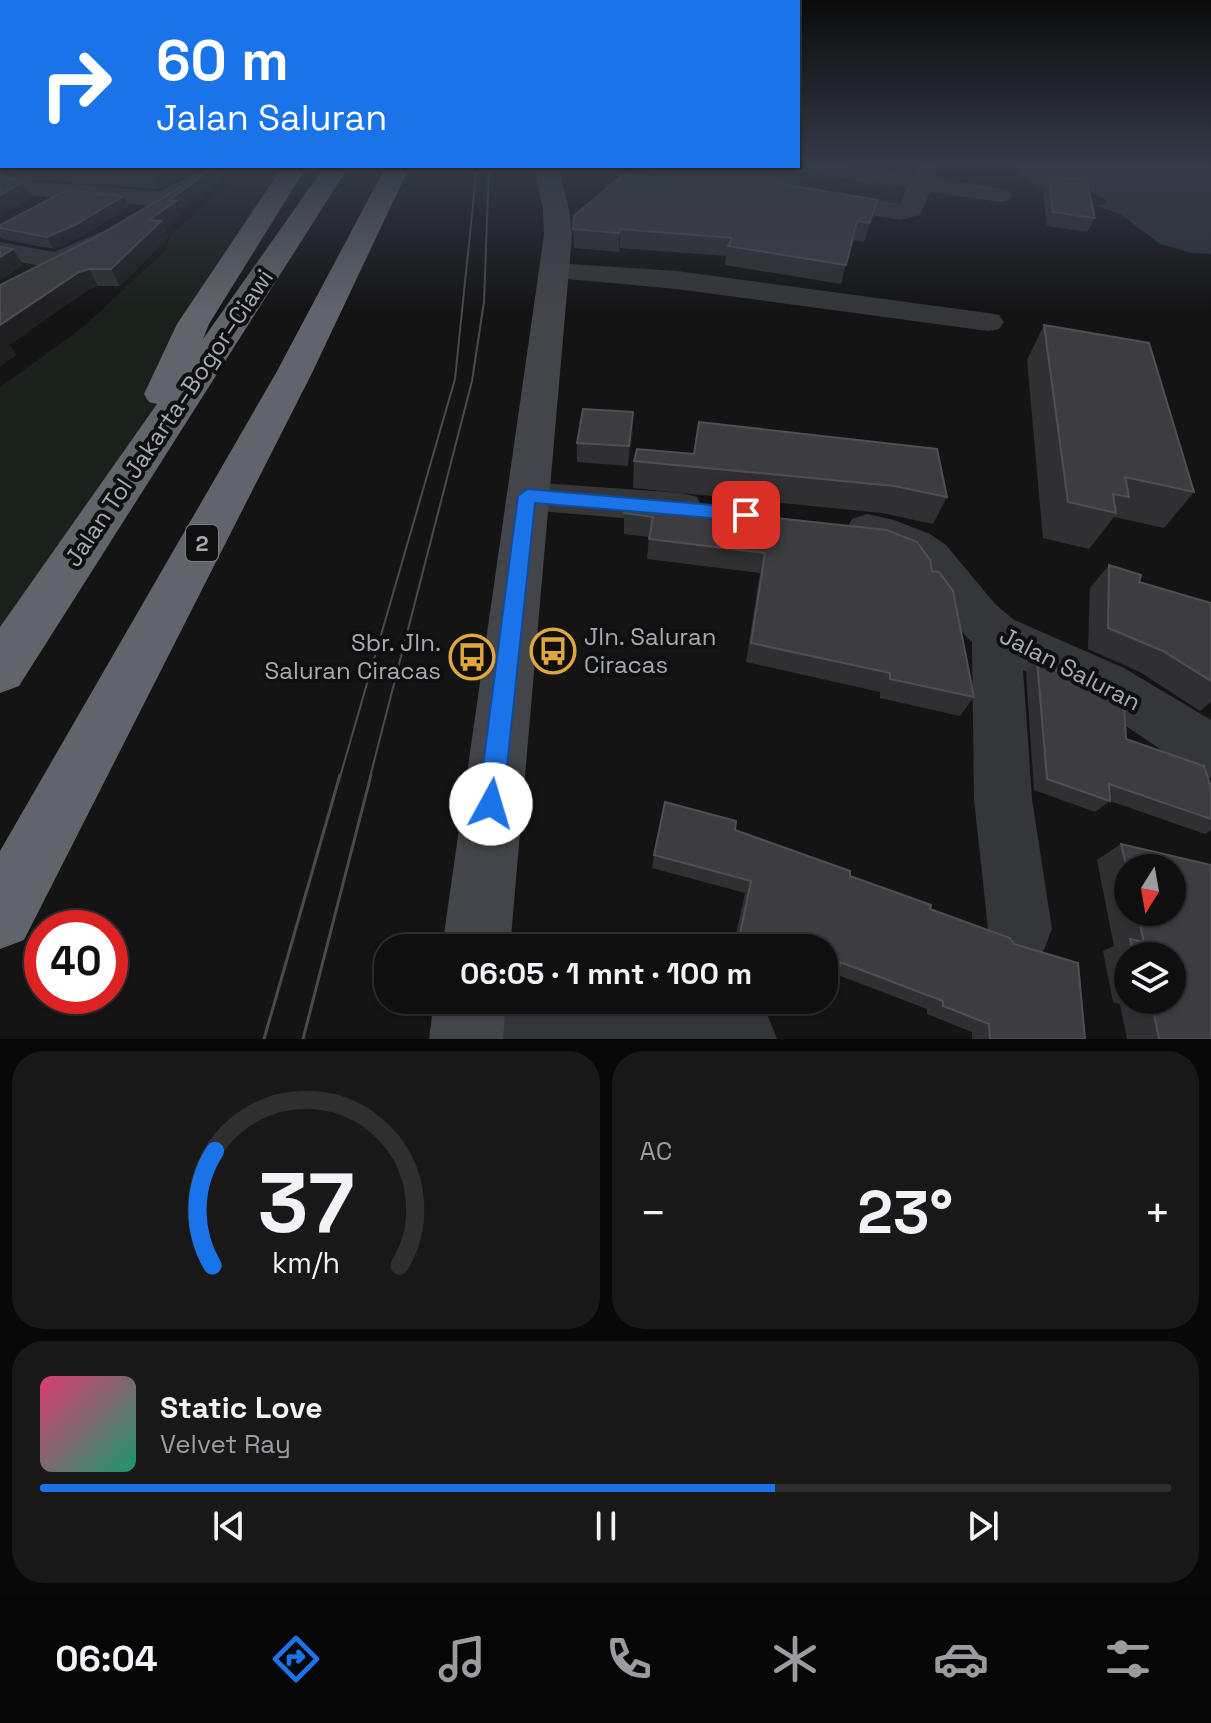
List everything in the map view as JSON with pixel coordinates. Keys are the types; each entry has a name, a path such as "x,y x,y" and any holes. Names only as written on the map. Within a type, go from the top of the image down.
{"highway":[{"path":"132,476 173,366 193,324 265,212"},
{"name":"Jalan Tol Jakarta–Bogor–Ciawi","path":"0,670 306,212"},
{"name":"2","path":"0,916 287,387 375,212"}],"street":[{"path":"12,223 30,212"},
{"path":"131,221 144,212"},
{"path":"478,934 555,271 556,212"},
{"path":"23,281 120,228 73,224"},
{"path":"0,250 57,261"},
{"path":"555,271 677,280 988,322"},
{"path":"527,496 718,512"},
{"name":"Jalan Saluran","path":"822,525 882,532 924,548 974,613 996,633 1121,691 1211,752"},
{"path":"996,633 1003,799 1020,929"},
{"path":"642,1014 668,1016 742,1039"}],"shaded area":[{"path":"196,212 265,212 132,476 0,670 0,387 82,328 165,251 171,235"},
{"path":"1116,212 1211,212 1211,254 1192,253 1160,244"}],"building":[{"path":"24,212 96,212 47,237 0,228 0,225"},
{"path":"137,212 160,212 149,220 161,221 111,269 79,272 0,325 0,285"},
{"path":"578,212 873,212 869,223 857,221 846,265 728,246 732,238 620,229 619,233 573,229 574,216"},
{"path":"1056,212 1094,212 1095,218"},
{"path":"0,247 13,249 0,257"},
{"path":"1044,325 1149,343 1194,492 1125,477 1129,497 1113,494 1116,513 1068,502"},
{"path":"583,409 633,412 629,446 577,443"},
{"path":"699,422 937,449 947,497 894,486 634,461 637,449 694,454"},
{"path":"627,502 887,530 917,542 930,560 932,571 939,572 953,591 974,697 890,679 890,673 751,643 765,553 649,539 653,517 624,513"},
{"path":"1109,565 1141,575 1139,582 1211,603 1211,681 1163,651 1108,628"},
{"path":"1037,660 1124,704 1126,739 1204,766 1211,787 1211,819 1109,784 1110,801 1047,779"},
{"path":"665,802 736,821 735,830 850,871 850,876 931,905 930,909 1010,938 1014,944 1078,963 1085,1039 990,1039 989,1024 943,1006 943,1001 840,962 838,979 838,934 740,934 751,881 654,855"},
{"path":"1121,844 1164,854 1123,854"},
{"path":"1186,859 1211,865 1211,1039 1159,1039 1154,1014 1186,1014 1186,942 1144,942 1140,926 1186,926"}],"tram line":[{"path":"340,777 455,379 472,212"},
{"path":"370,777 472,381 484,302 487,212"},
{"path":"264,1039 340,775"},
{"path":"303,1039 371,775"}],"place":[{"name":"Jln. Saluran Ciracas","path":"553,651"},
{"name":"Sbr. Jln. Saluran Ciracas","path":"472,657"}],"route":[{"path":"491,804 527,496 746,515"}]}
